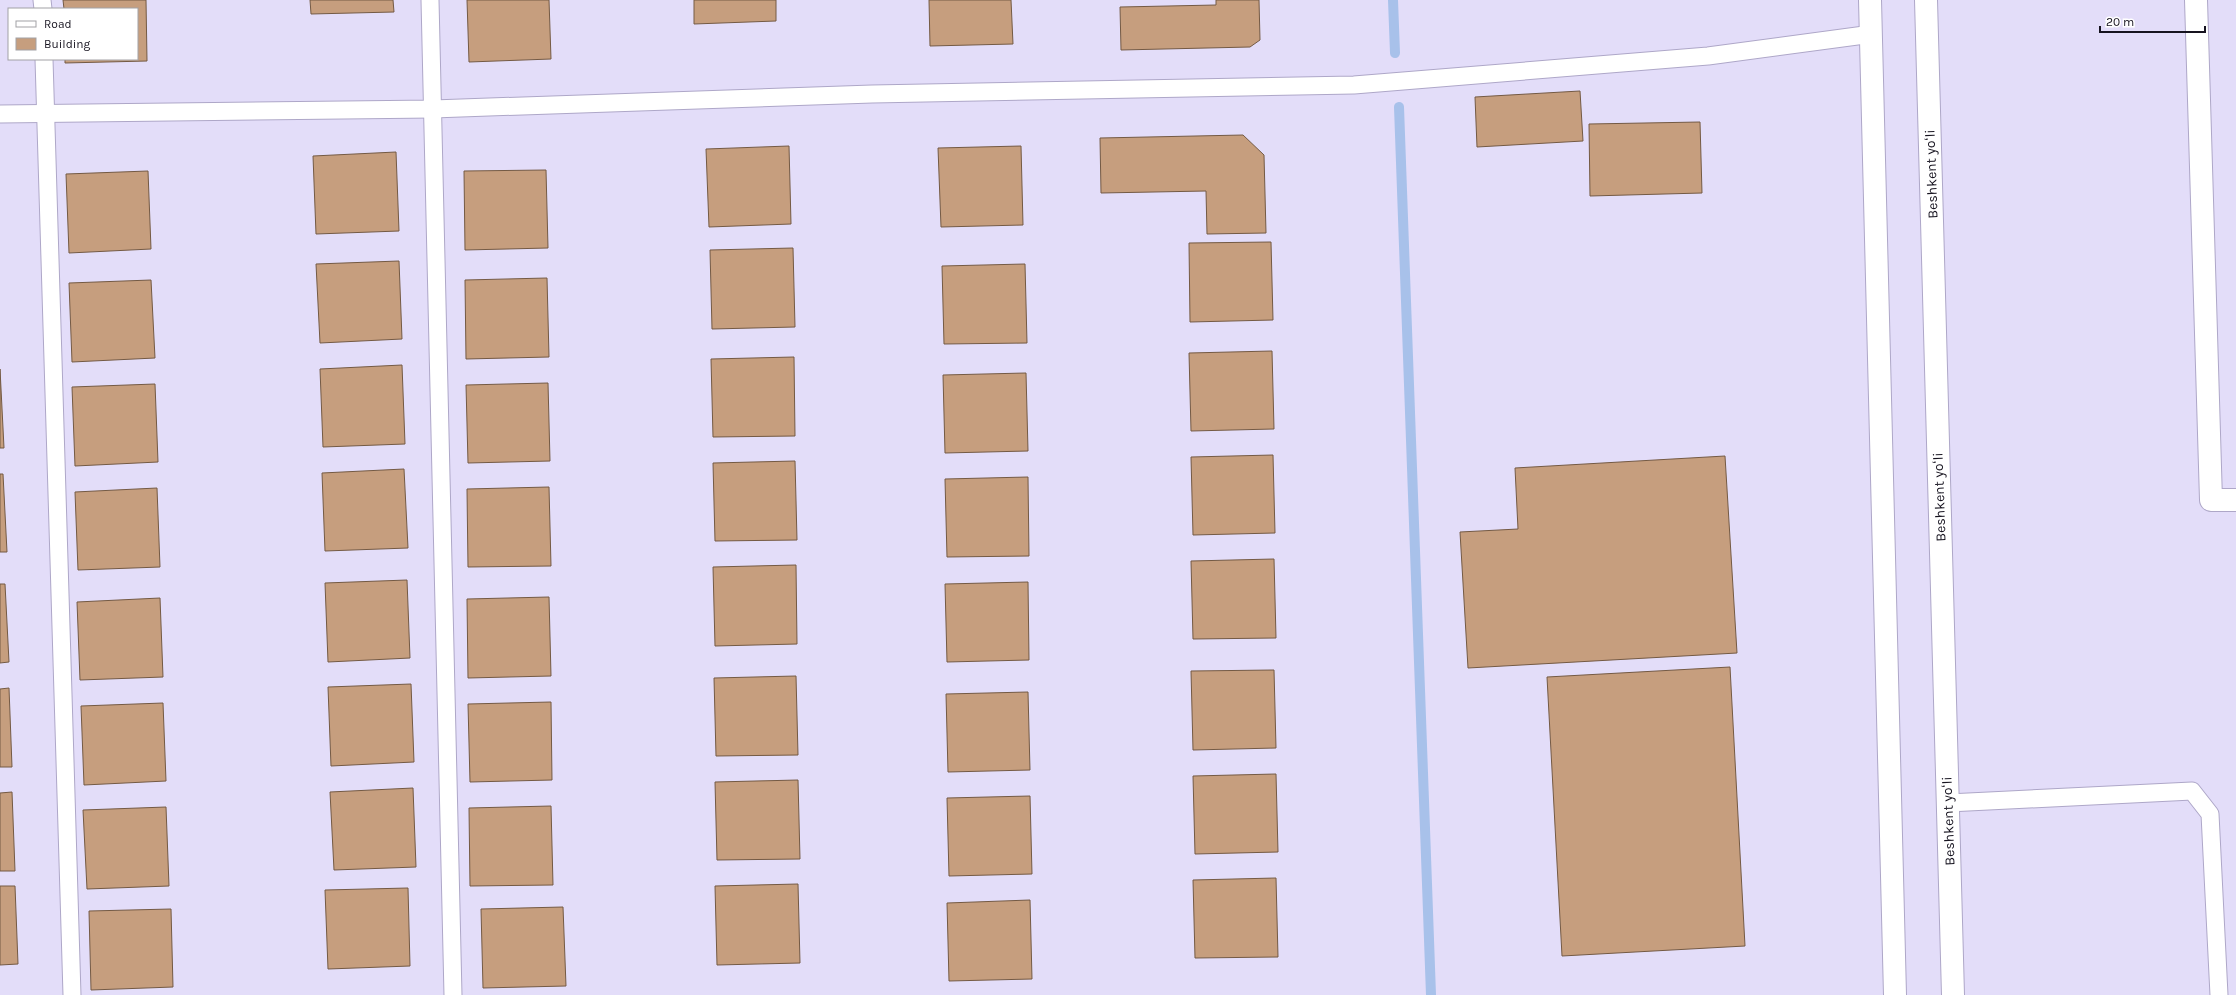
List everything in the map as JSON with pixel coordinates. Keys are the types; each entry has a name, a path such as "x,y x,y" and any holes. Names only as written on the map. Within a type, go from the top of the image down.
{"main road":[{"path":"1870,0 1895,995"},
{"name":"Beshkent yoʻli","path":"1926,0 1953,995"},
{"path":"2196,0 2211,500 2236,500"}],"lane":[{"path":"430,0 454,995"},
{"path":"0,114 433,109 872,94 1354,85 1708,56 1872,34"},
{"path":"44,60 72,995"},
{"path":"1948,803 2192,791 2210,814 2219,995"}],"building":[{"path":"63,0 146,0 147,61 65,63 65,60 138,60 138,8 64,8"},
{"path":"310,0 393,0 394,12 311,14"},
{"path":"467,0 549,0 551,59 469,62"},
{"path":"694,0 776,0 776,21 694,24"},
{"path":"929,0 1011,0 1013,44 930,46"},
{"path":"1216,0 1259,0 1260,40 1250,47 1121,50 1120,7 1216,5"},
{"path":"1580,91 1583,141 1477,147 1475,97"},
{"path":"1700,122 1702,193 1590,196 1589,124"},
{"path":"1243,135 1264,155 1266,233 1207,234 1206,191 1101,193 1100,138"},
{"path":"789,146 791,224 709,227 706,149"},
{"path":"1021,146 1023,225 941,227 938,148"},
{"path":"396,152 399,231 316,234 313,156"},
{"path":"546,170 548,248 465,250 464,171"},
{"path":"148,171 151,249 69,253 66,174"},
{"path":"1271,242 1273,320 1190,322 1189,243"},
{"path":"793,248 795,327 712,329 710,250"},
{"path":"399,261 402,339 320,343 316,264"},
{"path":"1025,264 1027,343 944,344 942,266"},
{"path":"547,278 549,357 466,359 465,280"},
{"path":"151,280 155,358 72,362 69,283"},
{"path":"1272,351 1274,429 1191,431 1189,353"},
{"path":"794,357 795,436 713,437 711,359"},
{"path":"402,365 405,444 323,447 320,369"},
{"path":"0,369 4,448 0,448"},
{"path":"1026,373 1028,451 945,453 943,375"},
{"path":"548,383 550,461 468,463 466,385"},
{"path":"155,384 158,462 75,466 72,387"},
{"path":"1273,455 1275,533 1193,535 1191,457"},
{"path":"1725,456 1737,653 1468,668 1460,532 1518,529 1515,468"},
{"path":"795,461 797,540 715,541 713,463"},
{"path":"404,469 408,548 325,551 322,473"},
{"path":"0,474 3,474 7,552 0,552"},
{"path":"1028,477 1029,556 947,557 945,479"},
{"path":"549,487 551,566 468,567 467,489"},
{"path":"157,488 160,567 78,570 75,492"},
{"path":"1274,559 1276,638 1193,639 1191,561"},
{"path":"796,565 797,644 715,646 713,567"},
{"path":"407,580 410,658 328,662 325,583"},
{"path":"1028,582 1029,660 947,662 945,584"},
{"path":"0,584 5,584 9,662 0,663"},
{"path":"549,597 551,676 468,678 467,599"},
{"path":"160,598 163,677 80,680 77,602"},
{"path":"1730,667 1745,946 1562,956 1547,677"},
{"path":"1274,670 1276,748 1193,750 1191,671"},
{"path":"796,676 798,755 716,756 714,678"},
{"path":"411,684 414,762 331,766 328,687"},
{"path":"9,688 12,767 0,767 0,689"},
{"path":"1028,692 1030,770 948,772 946,694"},
{"path":"551,702 552,780 470,782 468,704"},
{"path":"163,703 166,781 84,785 81,706"},
{"path":"1276,774 1278,852 1195,854 1193,776"},
{"path":"798,780 800,859 717,860 715,782"},
{"path":"413,788 416,867 334,870 330,792"},
{"path":"12,792 15,871 0,871 0,793"},
{"path":"1030,796 1032,874 949,876 947,798"},
{"path":"551,806 553,885 470,886 469,808"},
{"path":"166,807 169,886 87,889 83,810"},
{"path":"1276,878 1278,957 1195,958 1193,880"},
{"path":"798,884 800,963 717,965 715,886"},
{"path":"0,886 15,886 18,964 0,965"},
{"path":"408,888 410,966 328,969 325,890"},
{"path":"1030,900 1032,979 949,981 947,903"},
{"path":"563,907 566,986 483,988 481,909"},
{"path":"171,909 173,987 91,990 89,911"}],"waterway":[{"path":"1393,0 1395,53"},
{"path":"1399,107 1431,995"}]}
